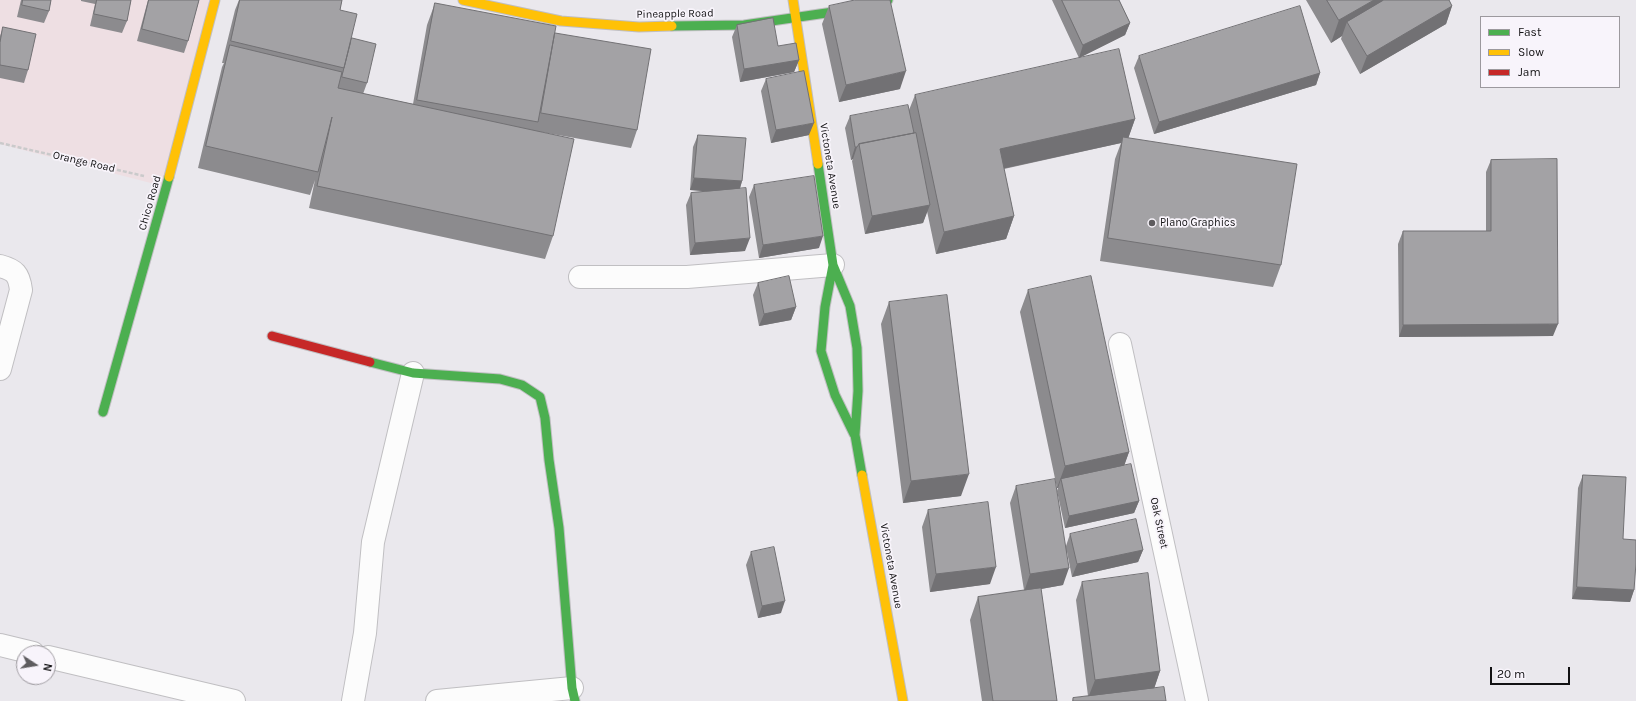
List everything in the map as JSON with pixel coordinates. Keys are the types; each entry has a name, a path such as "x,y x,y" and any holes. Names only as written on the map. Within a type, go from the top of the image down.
{"street":[{"name":"Chico Road","path":"103,412 168,181 215,0"},
{"name":"Pineapple Road","path":"463,0 561,21 639,27 744,25 840,11 888,0"},
{"name":"Victoneta Avenue","path":"793,0 833,265 850,306 857,348 858,391 855,435 903,701"},
{"name":"Victoneta Avenue","path":"833,265 825,307 821,351 835,395 855,435"},
{"path":"580,277 687,278 833,265"},
{"path":"0,266 11,269 20,278 21,290 0,369"},
{"path":"272,336 413,373 500,379 522,385 540,397 546,418 549,460 559,528 573,694 437,701"},
{"name":"Oak Street","path":"1120,344 1197,701"},
{"path":"353,701 365,633 373,542 413,373"},
{"path":"0,645 16,649"},
{"path":"56,658 234,701"}],"path":[{"name":"Orange Road","path":"0,143 168,181"}],"shaded area":[{"path":"0,0 214,0 170,188 0,144"}],"building":[{"path":"23,0 51,0 49,11 22,5"},
{"path":"97,0 131,0 127,21 94,14"},
{"path":"149,0 199,0 188,41 142,29"},
{"path":"240,0 342,0 340,10 357,14 344,68 231,41"},
{"path":"855,0 890,0 906,71 846,85 829,6"},
{"path":"1062,0 1119,0 1130,23 1083,45"},
{"path":"1327,0 1374,0 1339,20"},
{"path":"1384,0 1449,0 1452,6 1367,56 1347,22"},
{"path":"435,3 556,26 538,122 417,100"},
{"path":"1300,6 1320,73 1159,122 1139,56"},
{"path":"773,18 778,46 796,43 799,60 744,69 737,25"},
{"path":"3,27 36,34 28,70 0,65 0,43"},
{"path":"555,33 651,49 637,130 541,113"},
{"path":"352,38 376,44 367,83 342,77"},
{"path":"230,45 342,72 338,88 574,139 553,236 317,186 332,117 318,172 206,146"},
{"path":"1119,49 1135,119 1000,149 1014,216 944,232 915,95"},
{"path":"804,71 814,123 776,130 766,79"},
{"path":"908,105 914,133 859,144 855,147 850,116"},
{"path":"916,133 930,205 872,216 859,144"},
{"path":"698,135 746,138 742,181 694,178"},
{"path":"1123,137 1297,164 1281,265 1108,238"},
{"path":"1557,159 1558,324 1403,325 1403,231 1491,231 1491,160"},
{"path":"814,176 823,236 763,245 754,185"},
{"path":"746,188 750,238 695,243 691,193"},
{"path":"789,276 796,307 764,314 758,283"},
{"path":"1091,276 1129,452 1065,466 1028,290"},
{"path":"947,295 969,474 911,481 889,302"},
{"path":"1131,464 1139,501 1069,516 1061,479"},
{"path":"1583,475 1626,477 1623,539 1636,540 1634,590 1577,587"},
{"path":"1055,479 1069,568 1030,574 1016,486"},
{"path":"988,502 996,567 936,574 928,510"},
{"path":"1136,519 1143,550 1077,564 1070,534"},
{"path":"774,547 785,601 762,606 751,552"},
{"path":"1148,573 1160,671 1095,680 1082,582"},
{"path":"1041,588 1057,701 993,701 978,597"},
{"path":"1164,687 1166,701 1073,701 1073,698"}],"traffic: fast":[{"path":"672,26 744,25 840,11 888,0"},
{"path":"818,164 833,265 850,306 857,348 858,391 855,435 862,475"},
{"path":"103,412 169,177"},
{"path":"833,265 825,307 821,351 835,395 854,434"},
{"path":"370,362 413,373 500,379 522,385 540,397 545,418 549,460 559,528 572,688 575,701"}],"traffic: slow":[{"path":"169,177 215,0"},
{"path":"463,0 561,21 639,27 672,26"},
{"path":"793,0 818,164"},
{"path":"862,475 903,701"}],"traffic: jam":[{"path":"272,336 370,362"}],"place":[{"name":"Plano Graphics","path":"1152,223"}]}
